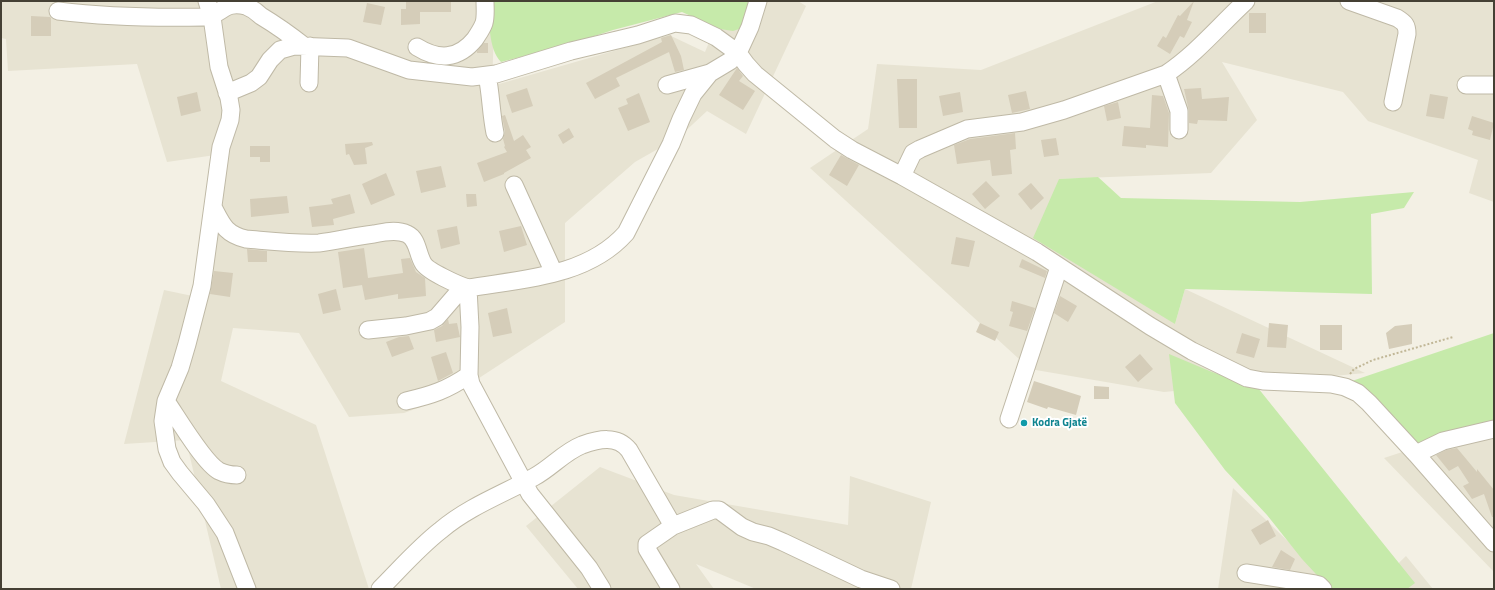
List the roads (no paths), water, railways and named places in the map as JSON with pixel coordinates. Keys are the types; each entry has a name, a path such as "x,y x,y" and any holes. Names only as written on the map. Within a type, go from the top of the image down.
{"street":[{"path":"417,47 429,54 441,56 451,56 460,52 472,42 480,32 484,23 485,1"},
{"path":"667,85 710,73 730,61 738,53 748,33 758,1"},
{"path":"902,176 914,153 967,129 1022,122 1064,110 1166,74 1180,65 1197,50 1246,1"},
{"path":"1349,1 1398,18 1407,26 1407,34 1393,102"},
{"path":"58,11 99,16 132,17 209,9 224,7 231,4 247,6 307,46"},
{"path":"209,9 219,67 231,110 230,120 221,147 202,286 180,368 163,412 163,430 167,449 172,462 206,504 224,534 247,589"},
{"path":"227,93 251,83 259,77 270,60 280,50 294,46 348,48 409,70 472,76 496,74 571,51 638,35 675,23 700,28 716,37 738,53 755,74 835,139 852,150 992,226 1186,348 1232,372 1247,378 1263,381 1345,386 1358,393 1416,454 1494,544"},
{"path":"307,46 308,83"},
{"path":"368,330 406,326 430,321 437,317 456,295 468,288 533,278 554,273 589,260 604,252 617,242 626,232 672,144 687,105 700,84 710,73"},
{"path":"1166,74 1179,111 1179,130"},
{"path":"487,75 491,98 494,133"},
{"path":"1466,85 1494,85"},
{"path":"514,185 554,273"},
{"path":"213,207 227,231 246,239 308,243 335,241 391,231 407,234 413,239 417,246 422,263 427,268 468,288"},
{"path":"1009,419 1059,267"},
{"path":"468,288 470,327 469,375 476,395 523,482 540,508 589,568 602,589"},
{"path":"406,401 440,392 469,375"},
{"path":"166,401 208,461 218,471 237,475"},
{"path":"1416,454 1443,441 1494,429"},
{"path":"380,589 442,528 523,482 534,478 570,452 582,446 605,440 614,440 624,444 629,450 673,526"},
{"path":"671,589 647,547 649,542 673,526 713,510 719,510 742,527 753,532 769,536 861,579 891,589"},
{"path":"1246,573 1315,584 1319,585 1323,589"}],"place":[{"name":"Kodra Gjatë","path":"1024,423"}]}
